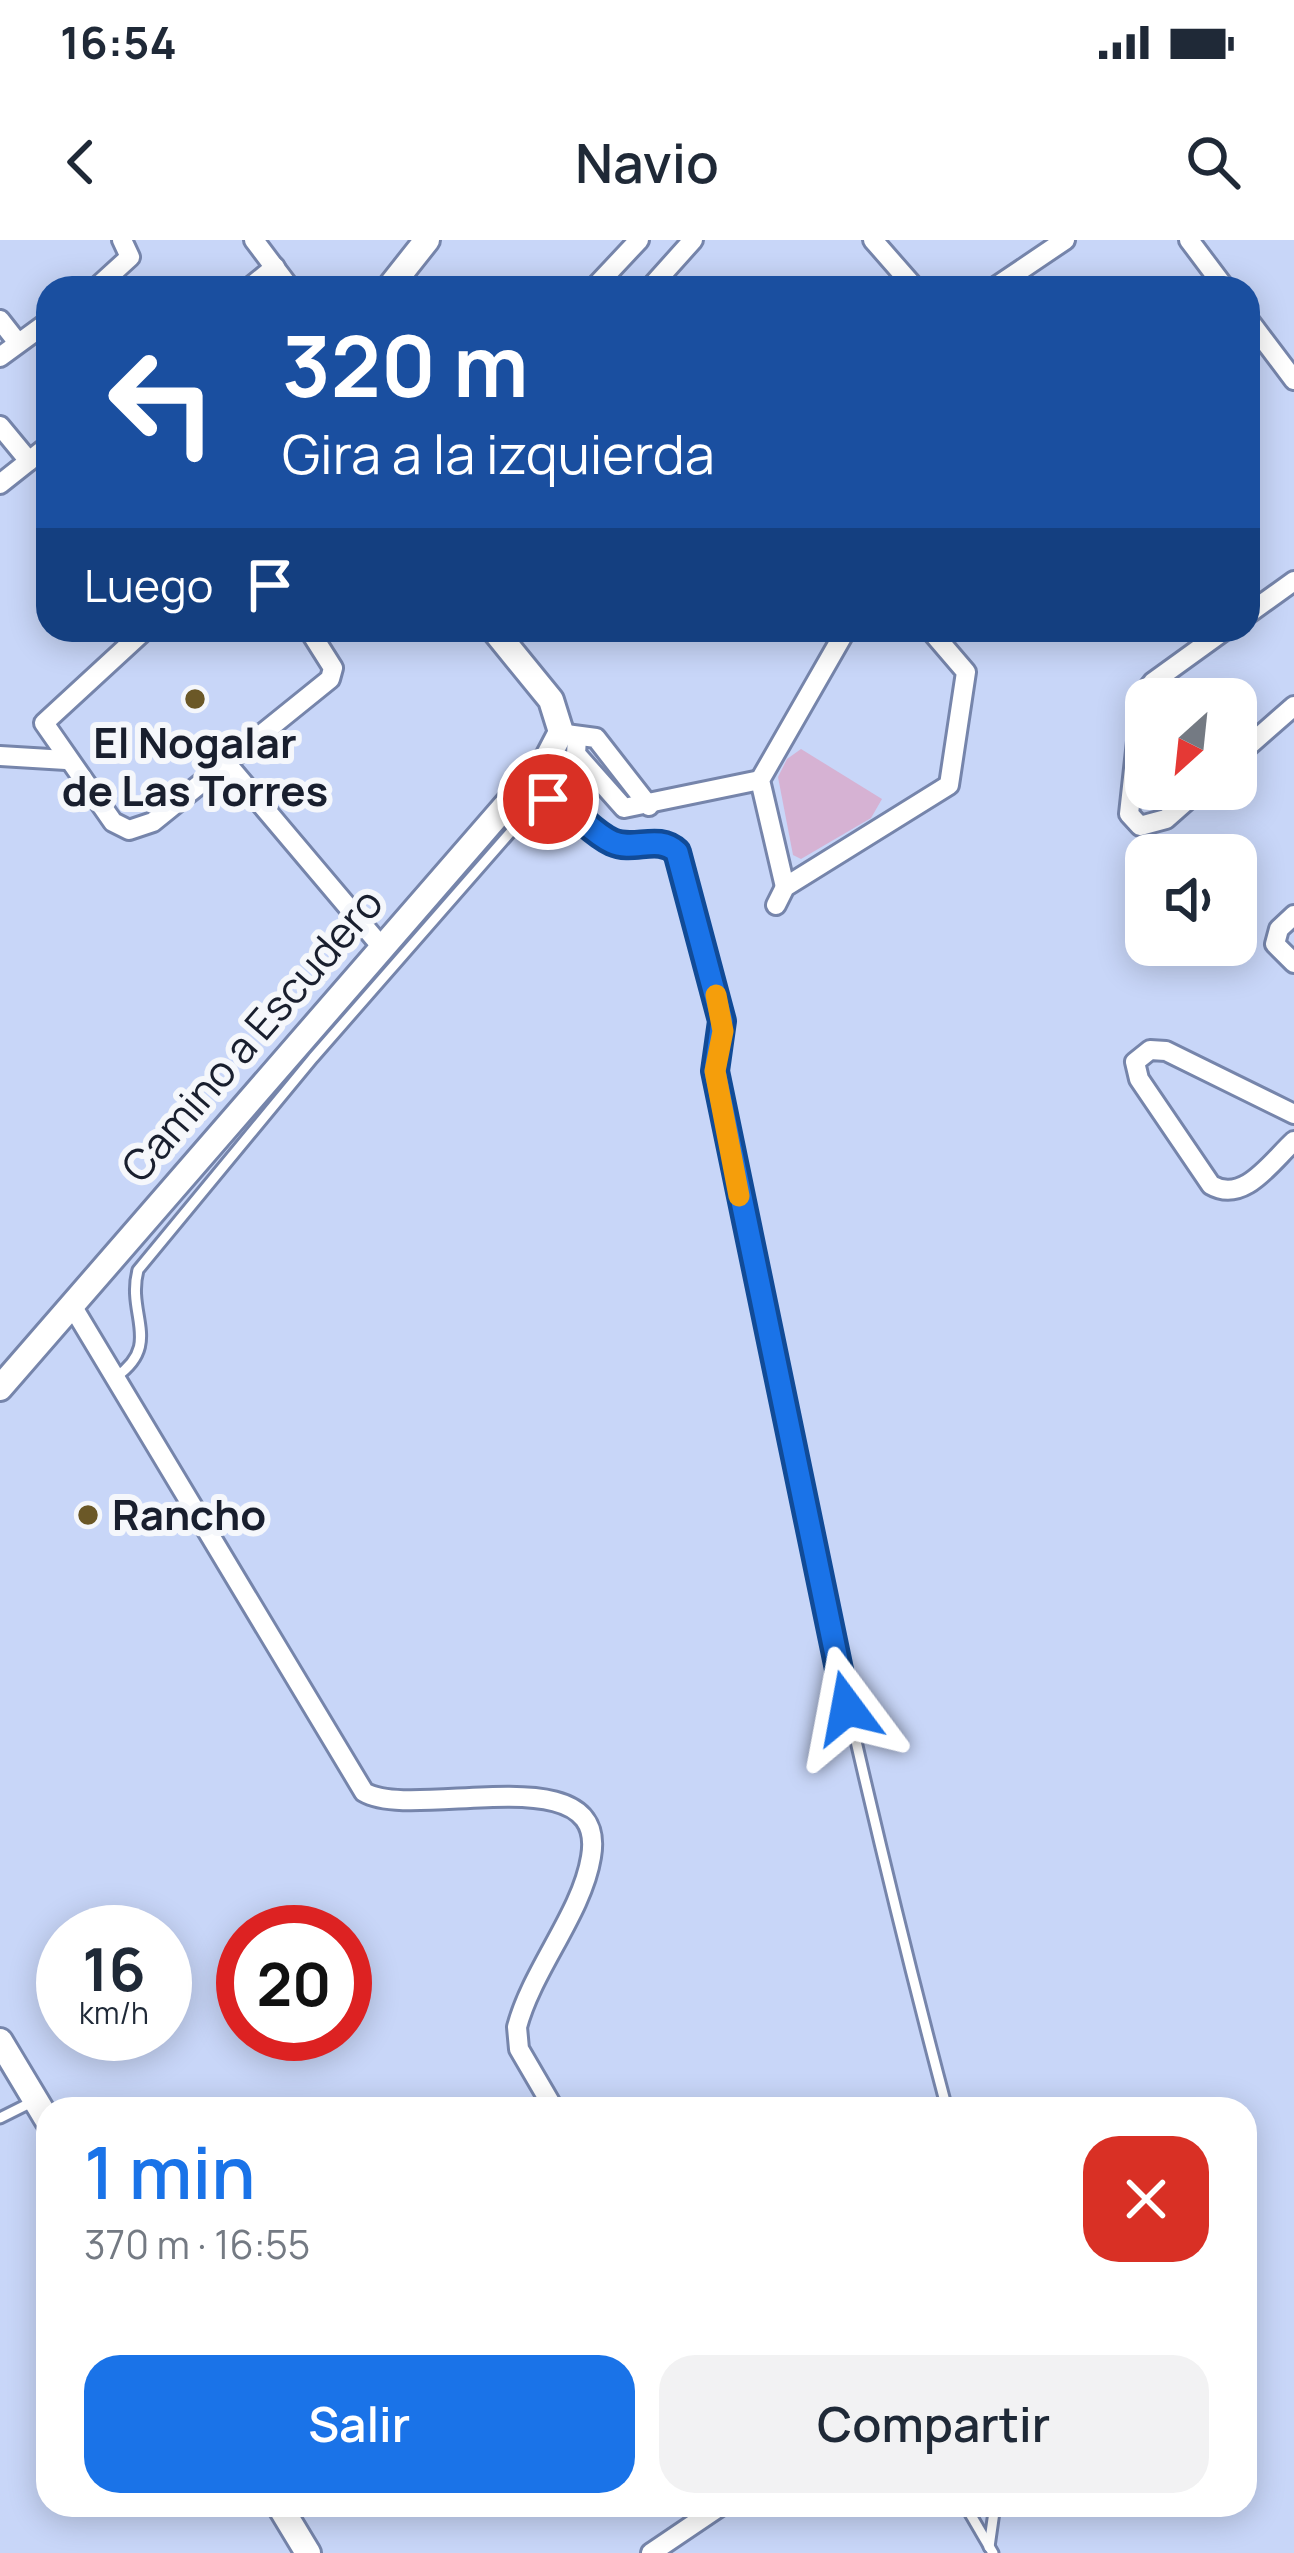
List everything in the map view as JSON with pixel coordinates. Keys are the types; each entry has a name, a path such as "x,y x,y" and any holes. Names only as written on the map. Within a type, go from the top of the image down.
{"street":[{"path":"113,276 130,257 122,240"},
{"path":"254,240 281,276"},
{"path":"398,276 427,240"},
{"path":"605,276 639,240"},
{"path":"661,276 693,240"},
{"path":"873,240 904,276"},
{"path":"1012,276 1065,240"},
{"path":"1189,240 1216,276"},
{"path":"264,276 275,267"},
{"path":"0,320 18,343"},
{"path":"0,357 36,330"},
{"path":"1260,335 1294,380"},
{"path":"0,426 29,461"},
{"path":"2,479 36,455"},
{"path":"1260,605 1294,581"},
{"path":"132,642 46,718 44,728 112,822 129,830 153,822 229,765 330,679 333,668 317,642"},
{"path":"504,642 551,700 569,735 596,738 649,806 760,780"},
{"path":"839,642 760,780 781,896 949,785 966,673 940,642"},
{"path":"1159,678 1208,642"},
{"path":"1257,739 1294,706"},
{"name":"Camino a Escudero","path":"0,1388 380,945 569,735"},
{"path":"0,755 66,760"},
{"path":"229,765 380,945"},
{"path":"1129,810 1140,826 1156,824 1174,810"},
{"path":"1294,915 1279,929 1275,944 1294,963"},
{"path":"1294,1114 1157,1048 1138,1058 1134,1067 1211,1185 1226,1193 1240,1190 1294,1141"},
{"path":"71,1304 364,1792 396,1803 548,1796 575,1809 590,1834 590,1864 517,2027 520,2049 547,2097"},
{"path":"0,2042 36,2101"},
{"path":"286,2517 308,2553"},
{"path":"651,2553 704,2517"}],"lane":[{"path":"116,1377 133,1365 141,1348 138,1270 313,1058 536,803 561,802 619,845 670,845 677,852 722,1021 715,1071 786,1434 878,1846 944,2097"},
{"path":"0,2118 36,2112"},
{"path":"972,2517 991,2550"},
{"path":"991,2550 994,2517"}],"shaded area":[{"path":"801,749 882,799 871,818 801,859 793,855 778,777 787,759"}],"slow traffic":[{"path":"716,995 723,1031 715,1071 739,1196"}],"place":[{"name":"El Nogalar de Las Torres","path":"195,699"},
{"name":"Rancho","path":"88,1515"}],"route":[{"path":"548,799 561,802 610,842 662,843 677,852 722,1021 715,1071 786,1434 847,1708"}]}
